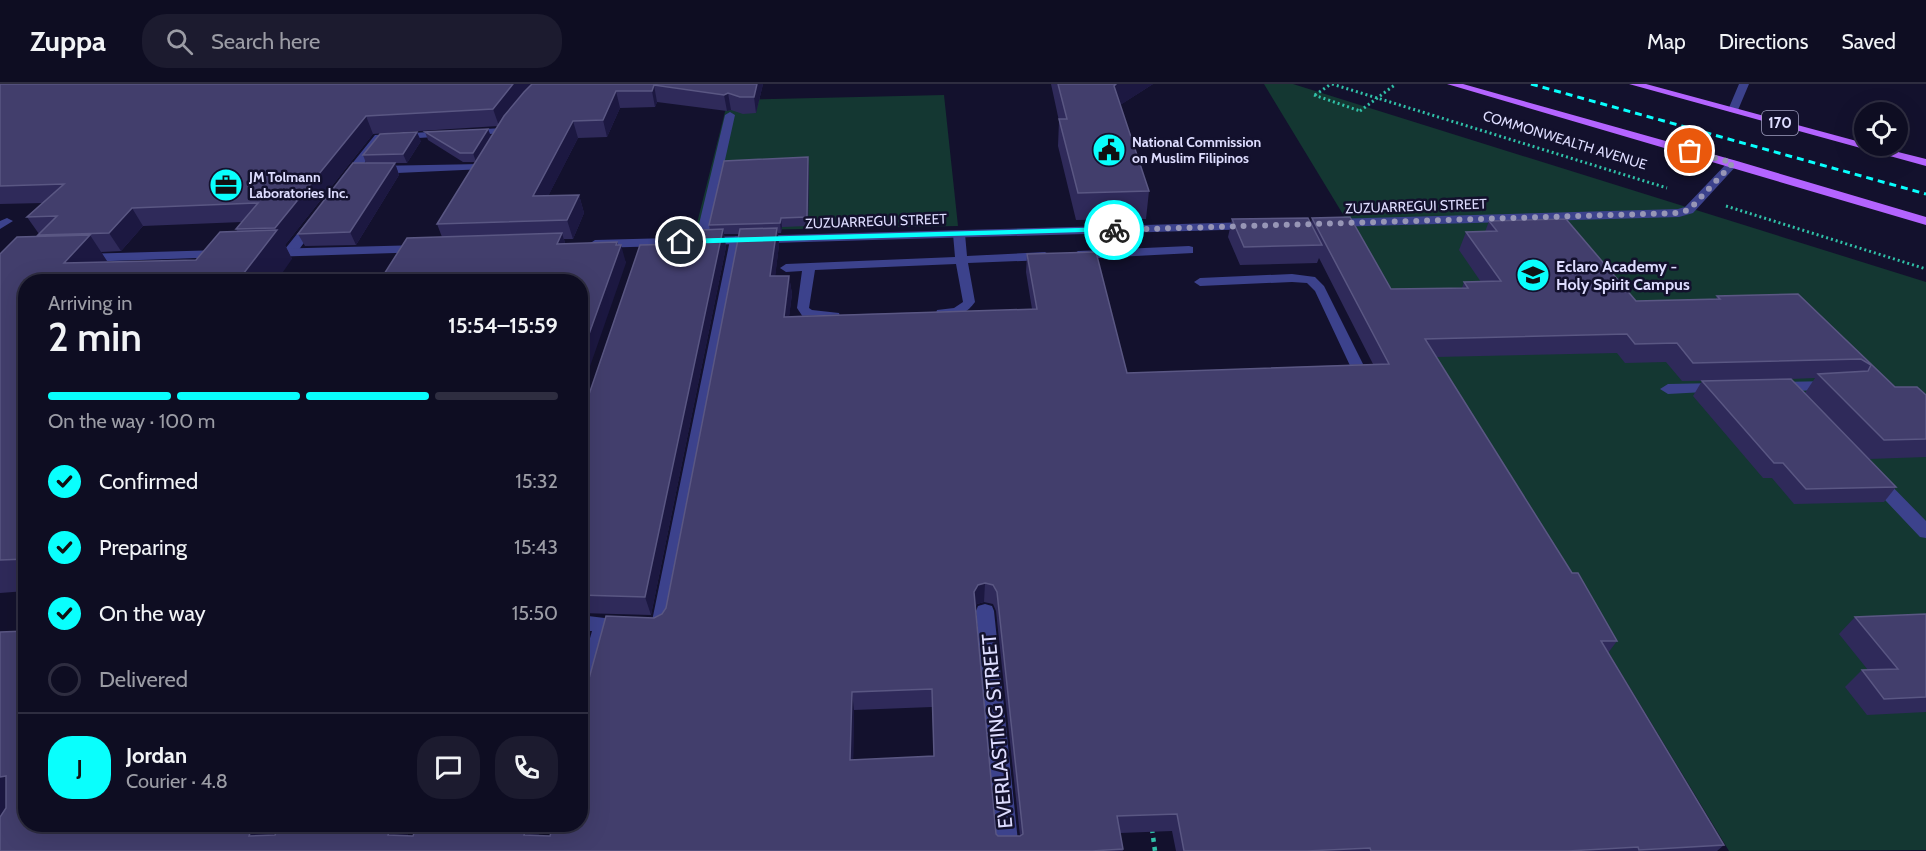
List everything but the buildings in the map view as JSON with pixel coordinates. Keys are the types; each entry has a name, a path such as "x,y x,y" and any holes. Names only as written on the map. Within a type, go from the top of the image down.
{"main road":[{"name":"COMMONWEALTH AVENUE","path":"1452,84 1733,163 1926,221"},
{"name":"170","path":"1634,84 1926,163"}],"street":[{"path":"339,188 379,137 503,132"},
{"name":"ZUZUARREGUI STREET","path":"1315,224 1662,214 1689,210 1733,163"},
{"path":"353,170 481,167"},
{"path":"290,252 319,215"},
{"name":"ZUZUARREGUI STREET","path":"584,244 1268,225"},
{"path":"636,259 642,243"},
{"path":"256,254 433,246"},
{"path":"74,259 233,254"},
{"path":"1763,388 1847,385"},
{"path":"1787,387 1803,404"},
{"path":"1668,389 1728,388"},
{"path":"1861,464 1926,532"},
{"name":"EVERLASTING STREET","path":"985,611 1008,851"},
{"path":"588,623 660,626"},
{"path":"588,684 603,624"}],"lane":[{"path":"1733,110 1744,84"},
{"path":"700,241 730,115"},
{"path":"923,313 958,312 969,302 961,260 959,234"},
{"path":"660,626 736,240"},
{"path":"786,268 1189,250"},
{"path":"151,272 165,256"},
{"path":"809,267 803,308 808,314 853,315"},
{"path":"1200,282 1292,278 1311,280 1320,290 1360,372"}],"path":[{"path":"1332,84 1314,95 1360,111 1396,84"},
{"name":"COMMONWEALTH AVENUE","path":"1332,84 1926,269"},
{"path":"1151,827 1155,851"}],"green space":[{"path":"1264,84 1293,84 1926,282 1926,850 1729,851"},
{"path":"944,95 958,226 695,231 728,100"}],"railway":[{"path":"1531,84 1926,194"}],"way so far":[{"path":"1114,230 1678,213 1689,210 1733,163 1690,151"}],"place":[{"name":"National Commission on Muslim Filipinos","path":"1109,150"},
{"name":"JM Tolmann Laboratories Inc.","path":"226,185"},
{"name":"Eclaro Academy - Holy Spirit Campus","path":"1533,275"}],"route":[{"path":"681,242 1114,230"}]}
